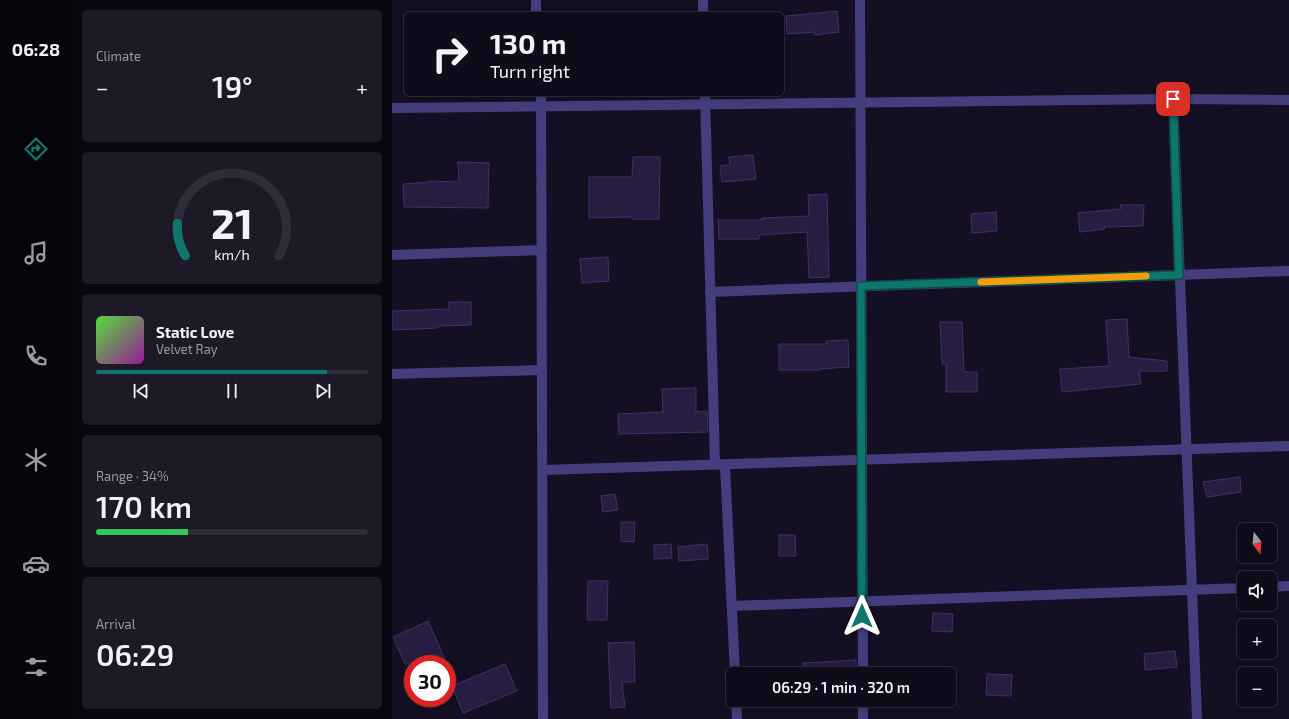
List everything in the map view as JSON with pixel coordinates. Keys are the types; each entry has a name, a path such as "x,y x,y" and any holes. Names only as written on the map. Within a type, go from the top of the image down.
{"street":[{"path":"536,0 536,12"},
{"path":"703,0 703,12"},
{"path":"860,0 863,667"},
{"path":"540,96 543,719"},
{"path":"705,96 710,292 720,465 732,606 735,667"},
{"path":"1173,99 1197,719"},
{"path":"392,108 1173,99 1289,100"},
{"path":"392,255 542,250"},
{"path":"710,292 1289,271"},
{"path":"392,374 542,370"},
{"path":"543,470 1289,446"},
{"path":"1277,587 1289,586"},
{"path":"732,606 1237,588"},
{"path":"736,707 737,719"},
{"path":"863,707 863,719"}],"building":[{"path":"837,11 839,32 814,35 814,32 787,34 786,16"},
{"path":"753,155 756,179 722,182 720,166 730,165 729,157"},
{"path":"633,157 660,157 659,219 632,219 632,217 589,218 589,177 632,177"},
{"path":"458,162 489,163 488,208 404,207 403,184 429,181 459,182"},
{"path":"827,194 829,277 809,278 807,232 759,235 759,239 719,239 718,220 762,220 762,218 809,216 808,195"},
{"path":"1120,205 1144,205 1143,226 1104,227 1105,229 1080,232 1078,213 1121,209"},
{"path":"996,212 997,231 972,233 971,214"},
{"path":"608,257 609,281 582,283 580,259"},
{"path":"449,302 471,302 471,325 392,330 392,311 449,309"},
{"path":"1127,319 1129,357 1167,361 1167,371 1139,371 1141,384 1062,392 1060,369 1109,366 1106,320"},
{"path":"940,322 962,322 964,372 977,372 977,392 946,392 946,364 942,364"},
{"path":"848,340 849,367 820,370 779,370 779,344 826,344 826,341"},
{"path":"696,388 696,412 707,411 708,432 619,434 618,414 663,412 662,389"},
{"path":"1240,477 1241,492 1207,497 1203,482"},
{"path":"615,494 618,510 603,512 601,496"},
{"path":"621,522 635,522 634,542 621,541"},
{"path":"779,535 795,535 796,556 779,556"},
{"path":"671,544 672,558 654,559 654,545"},
{"path":"707,544 708,559 679,561 678,547"},
{"path":"588,581 608,581 607,620 587,620"},
{"path":"933,613 953,614 952,632 932,631"},
{"path":"428,621 443,655 404,655 404,662 393,637"},
{"path":"634,642 635,682 622,682 625,707 611,708 608,643"},
{"path":"1175,651 1177,667 1145,670 1144,654"},
{"path":"856,660 856,667 803,667 803,663"},
{"path":"505,664 517,691 463,713 456,696 456,684"},
{"path":"987,674 1012,675 1011,696 986,695"}],"slow traffic":[{"path":"981,282 1146,276"}],"route":[{"path":"862,616 861,286 1179,275 1173,99"}]}
